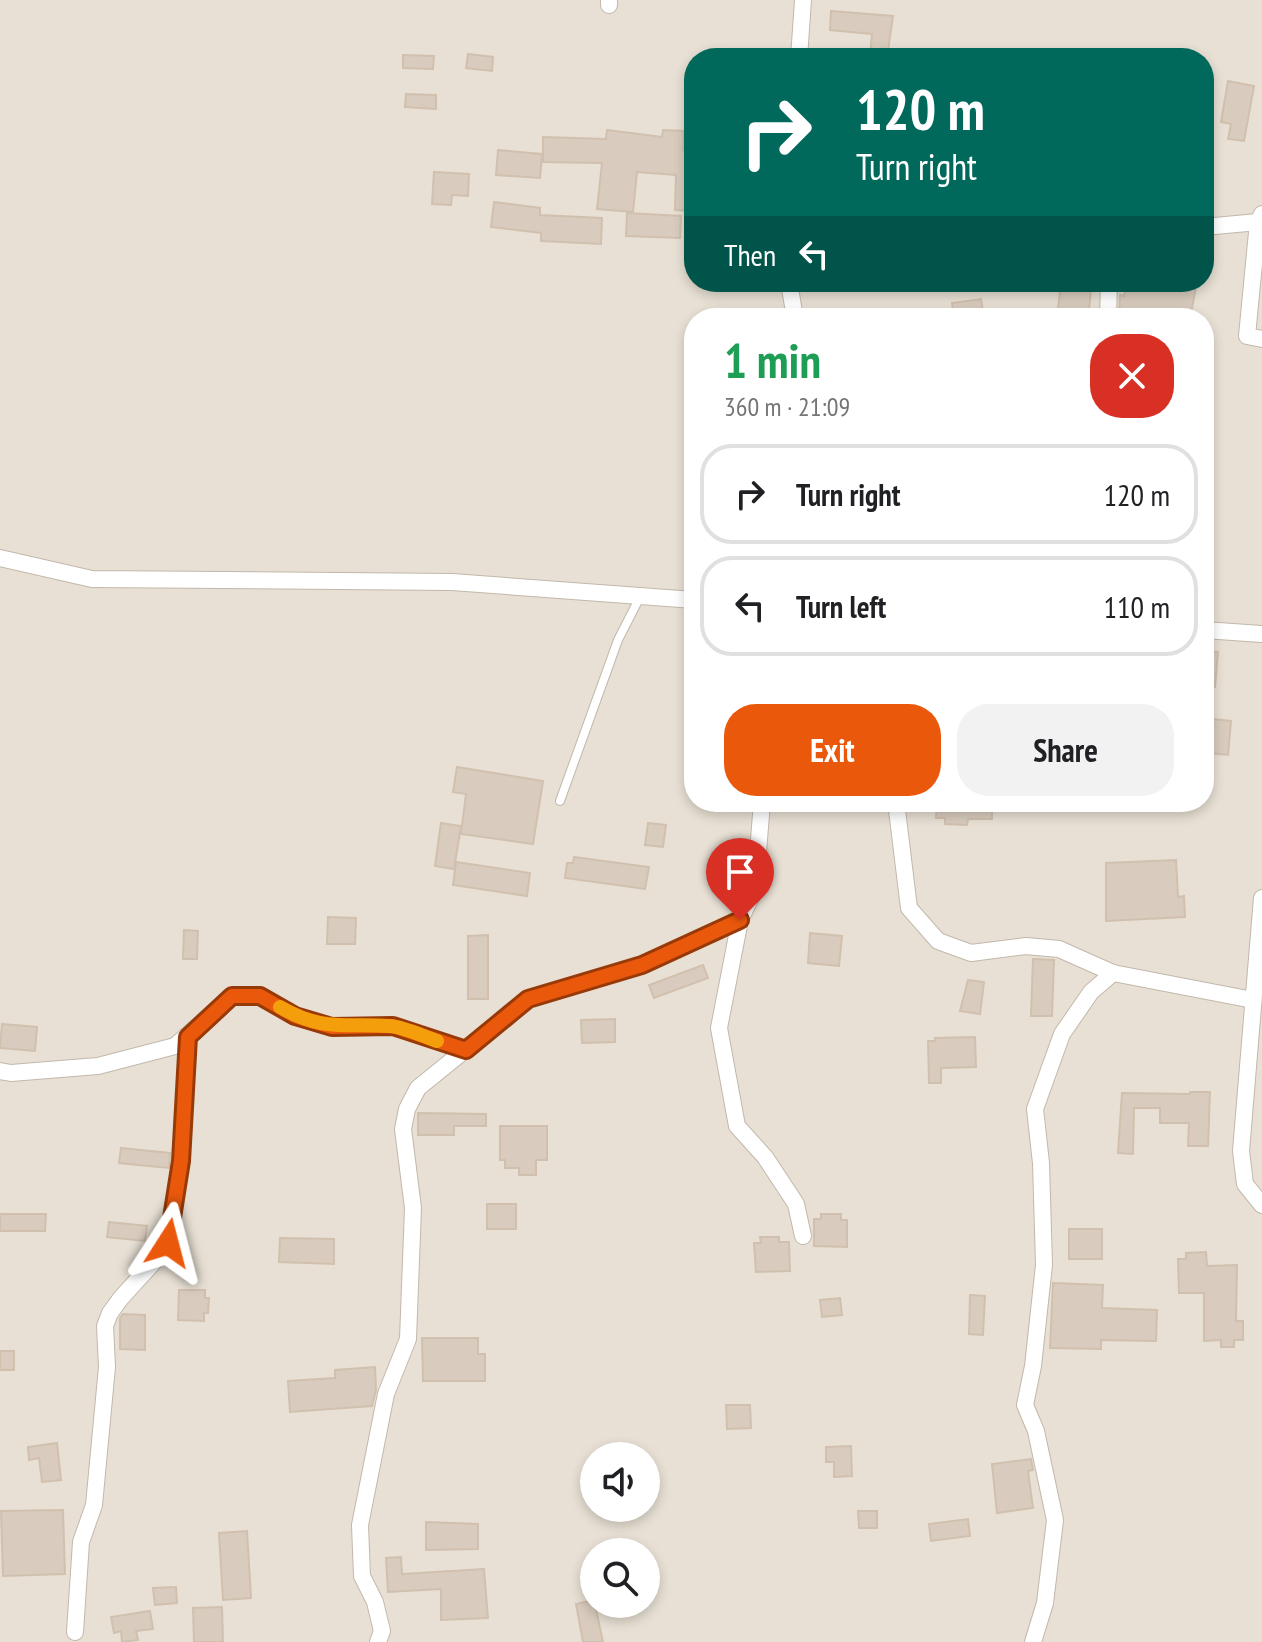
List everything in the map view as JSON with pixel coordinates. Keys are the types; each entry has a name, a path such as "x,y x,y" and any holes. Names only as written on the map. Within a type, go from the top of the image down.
{"street":[{"path":"800,48 803,0"},
{"path":"1214,225 1260,218 1247,336 1262,339"},
{"path":"0,558 92,579 452,582 684,599"},
{"path":"1214,631 1262,634"},
{"path":"761,812 755,889 740,920 719,1028 737,1126 765,1157 796,1204 803,1236"},
{"path":"897,812 909,908 938,941 971,953 1026,946 1059,949 1113,973 1253,1000"},
{"path":"1262,898 1241,1151 1245,1184 1262,1205"},
{"path":"378,1642 382,1631 375,1602 362,1576 360,1525 386,1394 408,1339 413,1208 403,1129 407,1109 418,1088 528,999 642,965 740,920"},
{"path":"1033,1642 1045,1603 1055,1520 1036,1431 1025,1405 1033,1366 1044,1265 1041,1163 1035,1109 1062,1034 1091,992 1113,973"},
{"path":"0,1071 11,1073 98,1066 175,1046 232,996 260,996 295,1016 332,1027 393,1026 466,1050"},
{"path":"75,1632 81,1542 94,1505 107,1367 105,1326 116,1305 168,1243 181,1161 188,1037"}],"lane":[{"path":"560,801 618,640 640,597"}],"shaded area":[{"path":"0,0 1262,0 1262,1642 0,1642"}],"building":[{"path":"831,11 893,16 888,48 871,48 872,34 830,30"},
{"path":"468,54 493,57 492,71 466,68"},
{"path":"403,55 434,56 433,69 403,68"},
{"path":"1228,81 1254,86 1244,141 1228,139 1231,124 1221,122"},
{"path":"406,94 436,95 436,109 405,107"},
{"path":"607,130 662,137 663,130 684,131 684,210 675,210 676,175 637,172 633,212 597,209 602,163 543,162 543,137 606,139"},
{"path":"498,150 542,154 540,178 496,175"},
{"path":"434,172 469,174 468,196 452,195 451,205 432,204"},
{"path":"494,202 540,208 540,215 602,218 601,244 541,241 541,233 491,227"},
{"path":"627,213 681,216 680,238 626,236"},
{"path":"1060,292 1091,292 1089,308 1058,308"},
{"path":"1125,292 1195,292 1192,308 1119,308 1120,295 1124,296"},
{"path":"981,299 982,308 953,308 952,303"},
{"path":"1214,652 1218,652 1214,687"},
{"path":"1214,719 1231,721 1228,755 1214,754"},
{"path":"457,767 543,781 533,844 461,834 466,794 453,792"},
{"path":"936,812 992,812 992,819 968,819 967,825 945,824 945,818 936,818"},
{"path":"441,823 461,826 454,869 435,866"},
{"path":"648,823 666,825 663,847 645,845"},
{"path":"574,857 649,867 645,889 565,878 567,863 573,863"},
{"path":"1176,860 1178,897 1184,896 1185,917 1106,921 1106,863"},
{"path":"456,862 530,873 527,896 453,885"},
{"path":"328,917 356,918 355,944 327,944"},
{"path":"184,930 198,931 197,959 183,959"},
{"path":"810,933 842,936 839,966 808,963"},
{"path":"488,935 488,999 468,999 468,936"},
{"path":"1033,959 1054,960 1052,1016 1031,1016"},
{"path":"703,965 708,978 654,998 649,985"},
{"path":"968,980 984,982 980,1014 960,1011"},
{"path":"615,1019 615,1042 582,1043 581,1020"},
{"path":"2,1024 37,1027 35,1051 0,1048"},
{"path":"975,1037 976,1067 941,1068 941,1083 929,1083 928,1041"},
{"path":"1210,1092 1208,1146 1188,1146 1189,1123 1160,1123 1160,1108 1134,1108 1133,1154 1118,1153 1122,1093"},
{"path":"418,1113 486,1114 486,1126 454,1126 454,1135 418,1135"},
{"path":"500,1126 547,1126 547,1160 536,1160 536,1175 519,1175 519,1168 505,1168 505,1160 500,1160"},
{"path":"121,1148 170,1153 169,1168 119,1163"},
{"path":"487,1204 516,1204 516,1229 487,1229"},
{"path":"0,1214 46,1214 45,1231 0,1231"},
{"path":"821,1214 841,1214 841,1220 847,1220 847,1247 814,1246 814,1219 821,1219"},
{"path":"109,1222 147,1226 145,1241 107,1237"},
{"path":"1069,1229 1102,1229 1102,1259 1069,1259"},
{"path":"760,1237 779,1237 779,1242 789,1242 790,1271 756,1272 754,1243 761,1243"},
{"path":"280,1238 334,1239 334,1264 279,1262"},
{"path":"1206,1252 1207,1266 1237,1265 1236,1321 1243,1321 1243,1340 1234,1340 1234,1347 1221,1347 1221,1340 1204,1341 1204,1293 1179,1293 1178,1259 1186,1259 1186,1253"},
{"path":"1053,1283 1103,1285 1102,1308 1157,1310 1156,1341 1101,1340 1101,1349 1050,1348"},
{"path":"179,1290 205,1290 205,1298 209,1298 204,1321 178,1320"},
{"path":"970,1295 985,1296 983,1335 969,1334"},
{"path":"840,1298 842,1315 822,1317 820,1300"},
{"path":"123,1314 145,1315 145,1350 120,1349 120,1318"},
{"path":"422,1338 478,1338 478,1354 485,1354 485,1381 423,1381"},
{"path":"0,1351 14,1351 14,1370 0,1370"},
{"path":"375,1367 376,1390 372,1406 290,1412 288,1381 335,1378 335,1370"},
{"path":"726,1405 750,1405 751,1428 727,1429"},
{"path":"57,1443 61,1480 42,1482 39,1458 29,1460 28,1447"},
{"path":"851,1446 852,1476 834,1477 834,1462 826,1462 826,1447"},
{"path":"1031,1459 1033,1470 1028,1471 1033,1508 997,1513 992,1464"},
{"path":"63,1510 65,1574 3,1576 1,1511"},
{"path":"858,1511 877,1511 877,1528 859,1528"},
{"path":"968,1519 970,1536 931,1541 929,1524"},
{"path":"426,1522 478,1524 478,1549 426,1550"},
{"path":"247,1531 251,1598 223,1600 219,1533"},
{"path":"401,1557 402,1574 484,1569 488,1618 441,1620 441,1589 388,1592 386,1558"},
{"path":"176,1587 177,1603 155,1605 153,1588"},
{"path":"580,1603 580,1618 598,1618 603,1642 583,1642 576,1604"},
{"path":"222,1607 223,1642 194,1642 193,1608"},
{"path":"150,1611 153,1629 136,1631 138,1640 122,1642 121,1631 114,1633 111,1617"}],"slow traffic":[{"path":"280,1007 295,1016 332,1027 393,1026 437,1041"}],"route":[{"path":"168,1243 181,1161 188,1037 232,996 260,996 295,1016 332,1027 393,1026 466,1050 528,999 642,965 740,920"}]}
